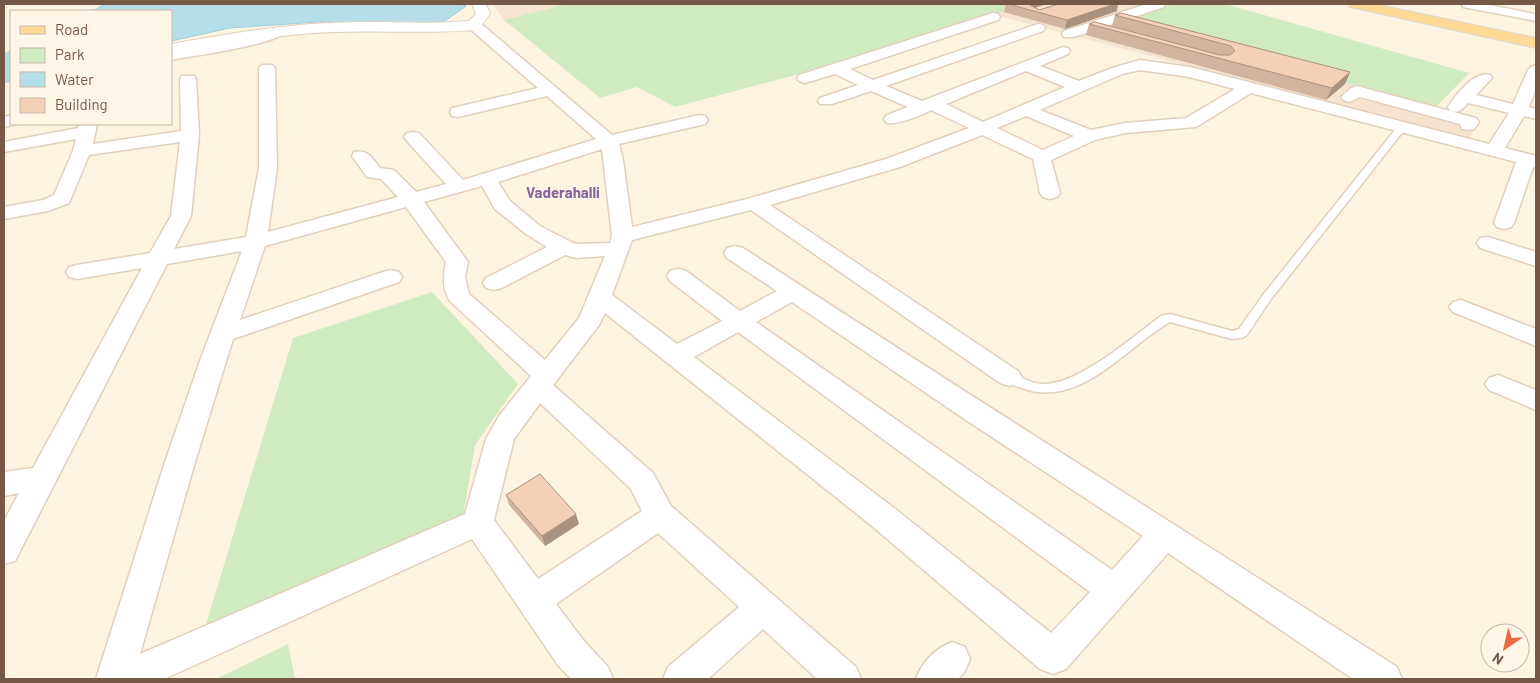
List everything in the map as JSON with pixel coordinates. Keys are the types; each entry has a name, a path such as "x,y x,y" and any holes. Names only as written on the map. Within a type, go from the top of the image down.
{"main road":[{"path":"1355,4 1536,43"}],"street":[{"path":"1069,34 1142,4"},
{"path":"1107,6 1125,11 1158,4"},
{"path":"1468,4 1534,18"},
{"path":"172,49 278,32 330,27 432,29 476,14 550,90 609,141 614,160 621,242 601,298 590,320 500,438 478,522 571,654 595,679"},
{"path":"805,78 993,17"},
{"path":"1089,26 1118,34"},
{"path":"826,101 1038,28"},
{"path":"172,56 260,39 278,32"},
{"path":"893,119 1062,51"},
{"path":"487,178 502,205 533,230 563,247 576,251 621,242 893,163 1026,110 1117,71 1140,64 1190,72 1249,87 1341,100 1402,127 1531,161 1504,222"},
{"path":"1027,66 1079,87"},
{"path":"114,679 180,462 256,242 268,168 267,68"},
{"path":"836,69 871,86 928,106 981,128 1043,157 1089,136 1125,128 1190,122 1249,87"},
{"path":"1494,151 1518,110 1536,70"},
{"path":"1484,78 1460,102 1536,114"},
{"path":"4,552 180,216 190,135 188,79"},
{"path":"458,112 550,90"},
{"path":"1341,100 1357,91 1470,122 1468,125"},
{"path":"1026,110 1089,136"},
{"path":"77,272 256,242 487,178 609,141 699,120"},
{"path":"4,147 86,128 82,152 62,199 48,205 4,213"},
{"path":"82,152 190,135"},
{"path":"413,137 458,186"},
{"path":"361,156 374,173 387,174 410,198 457,262 454,277 458,296 642,481 660,515 842,679"},
{"path":"1043,157 1042,160 1050,193"},
{"path":"754,203 1009,377"},
{"path":"1488,243 1536,259"},
{"path":"494,283 563,247"},
{"path":"735,253 979,415 1165,534 1384,679"},
{"path":"678,276 1114,590"},
{"path":"223,334 391,277"},
{"path":"676,356 794,291"},
{"path":"601,298 883,517 1052,657 1165,534"},
{"path":"1461,307 1536,338"},
{"path":"1498,384 1536,401"},
{"path":"4,484 43,478"},
{"path":"533,601 660,515"},
{"path":"124,679 478,522"},
{"path":"681,679 762,608"}],"lane":[{"path":"1009,377 1029,386 1044,389 1064,386 1086,375 1165,319 1170,318 1232,335 1243,332 1267,297 1402,127"}],"shaded area":[{"path":"493,4 567,4 504,20"},
{"path":"1023,4 1174,4 1119,22 1436,107 1435,110 1479,122 1468,140 995,15"}],"green space":[{"path":"567,4 1023,4 995,15 788,77 675,107 637,87 600,98 504,20"},
{"path":"1174,4 1225,4 1469,73 1436,107 1118,22"},
{"path":"432,292 518,384 475,445 463,518 203,634 293,338"},
{"path":"288,644 295,679 216,679"}],"water":[{"path":"105,4 463,4 466,6 445,21 415,24 317,22 230,28 172,41 172,10 95,10"},
{"path":"10,51 10,82 4,82 4,54"}],"building":[{"path":"1008,4 1030,4 1039,10 1059,4 1115,4 1067,20"},
{"path":"1121,13 1350,72 1332,88 1089,24 1095,22 1220,55 1230,55 1235,51 1231,46 1115,15"},
{"path":"540,474 576,514 542,536 506,495"}],"district":[{"name":"Vaderahalli","path":"563,192"}]}
